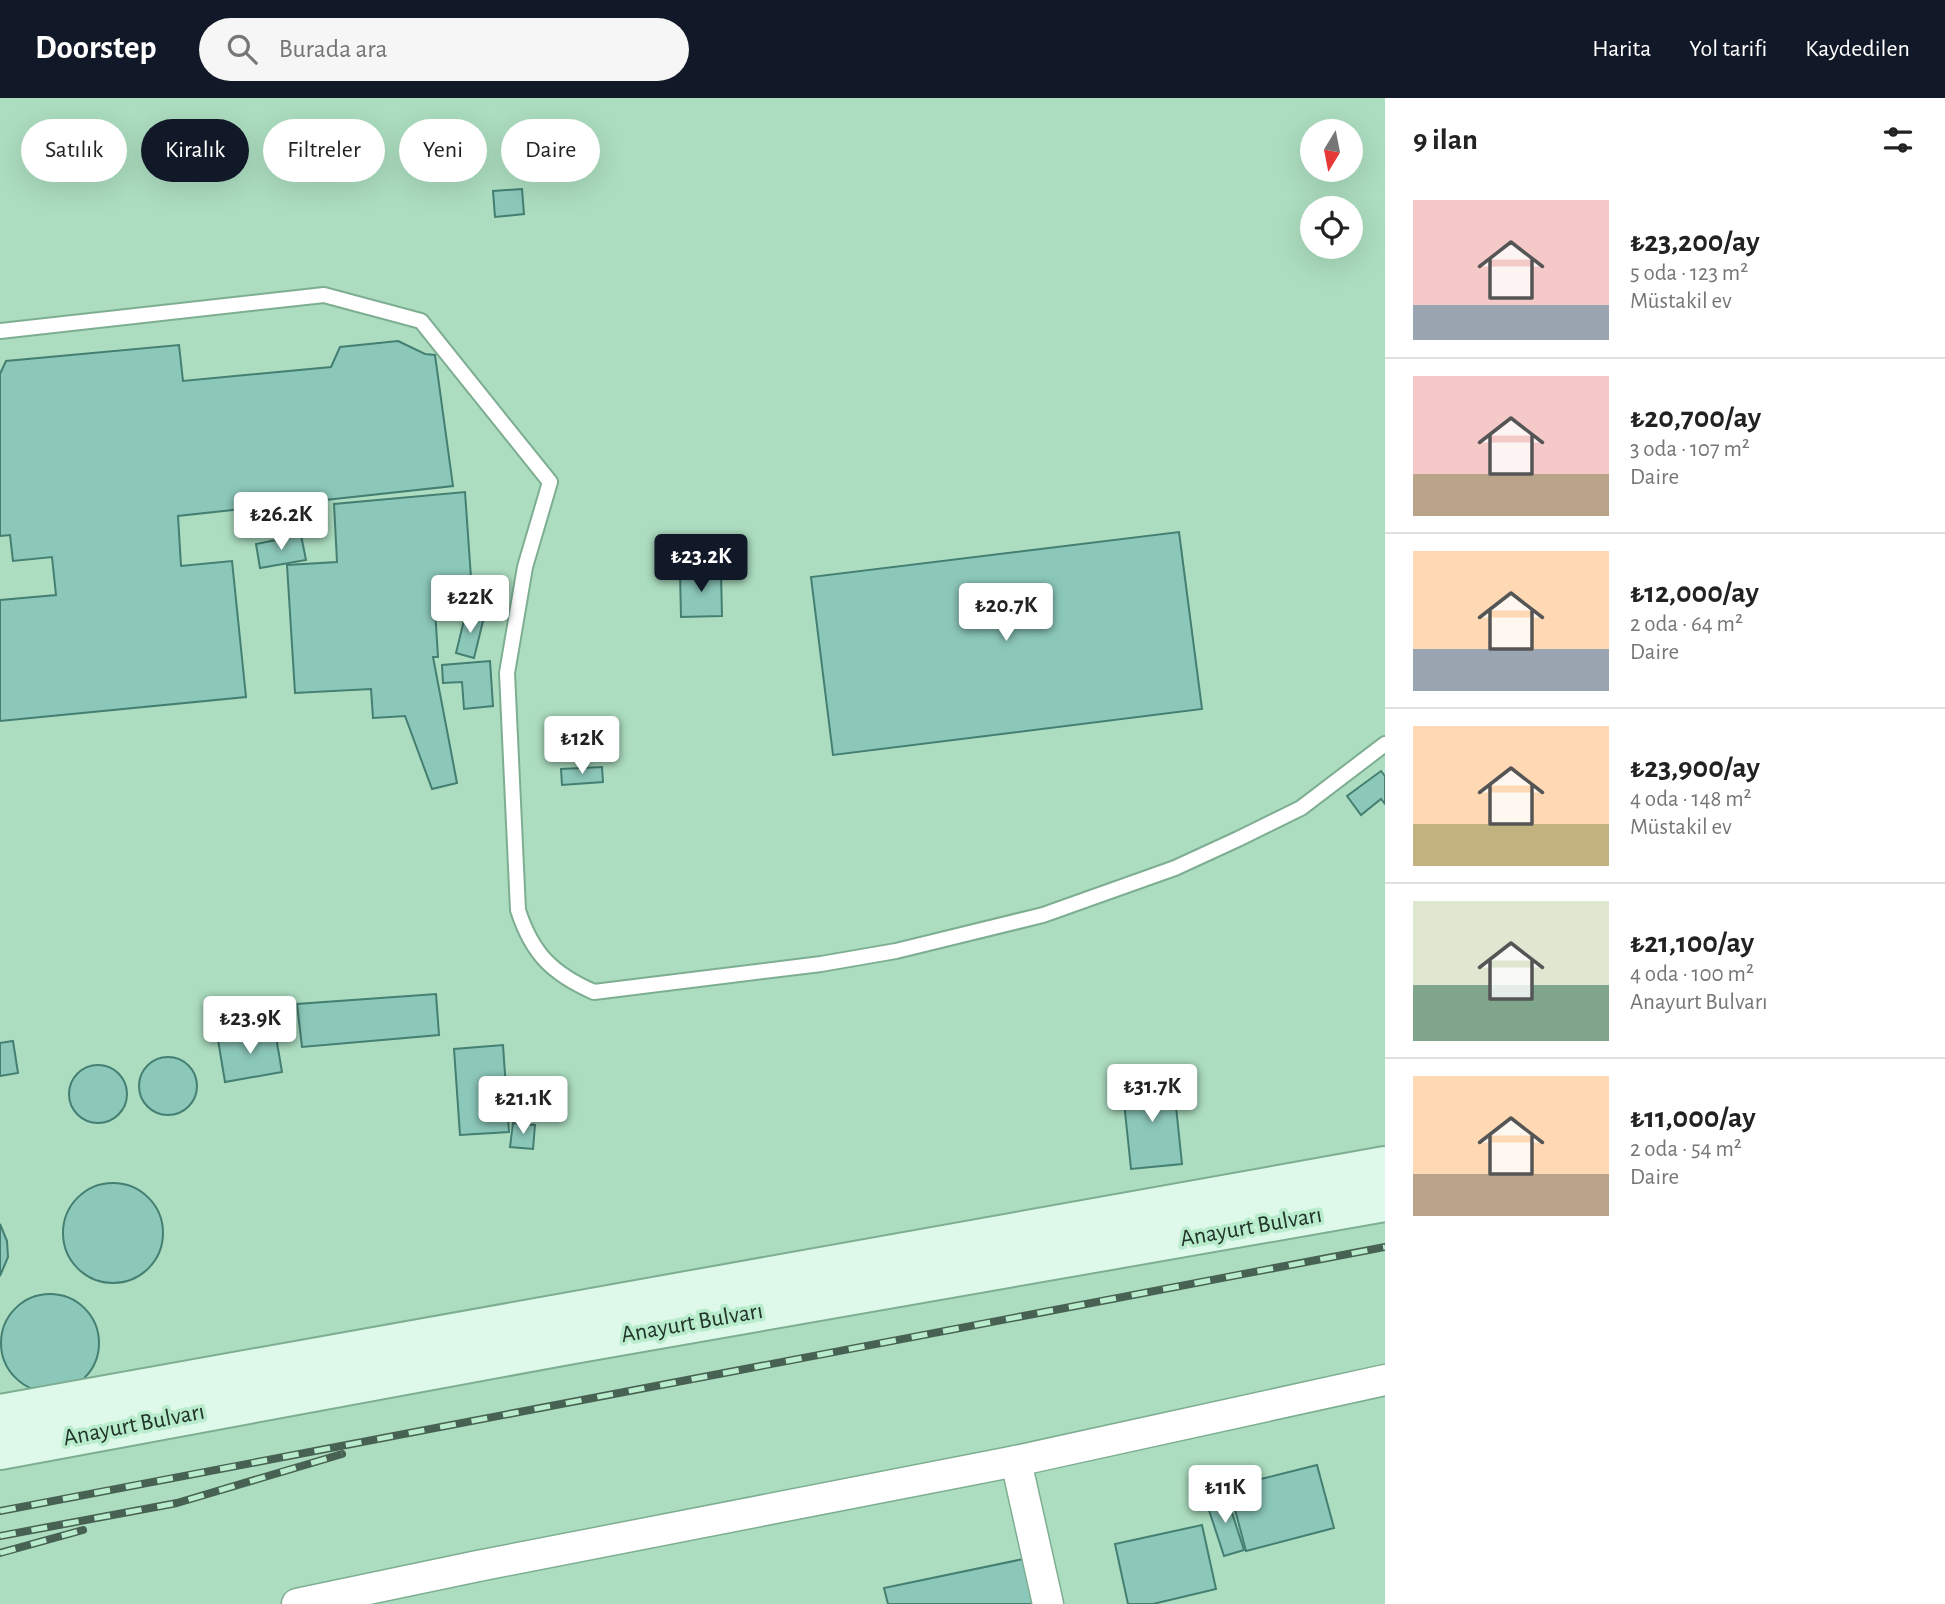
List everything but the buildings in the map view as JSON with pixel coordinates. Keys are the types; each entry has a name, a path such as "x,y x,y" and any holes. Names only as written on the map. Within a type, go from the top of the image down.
{"main road":[{"name":"Anayurt Bulvarı","path":"0,1413 1385,1166"},
{"name":"Anayurt Bulvarı","path":"0,1450 573,1343 1385,1202"}],"street":[{"path":"297,1604 1016,1461 1385,1380"},
{"path":"1016,1461 1048,1604"}],"lane":[{"path":"0,331 324,295 421,321 550,482 525,567 507,673 518,911 524,928 542,958 573,983 594,992 821,964 896,951 1043,915 1175,868 1301,808 1385,744"}],"railway":[{"path":"0,1511 1385,1247"},
{"path":"0,1536 177,1503 342,1454"},
{"path":"0,1553 83,1530"}]}
